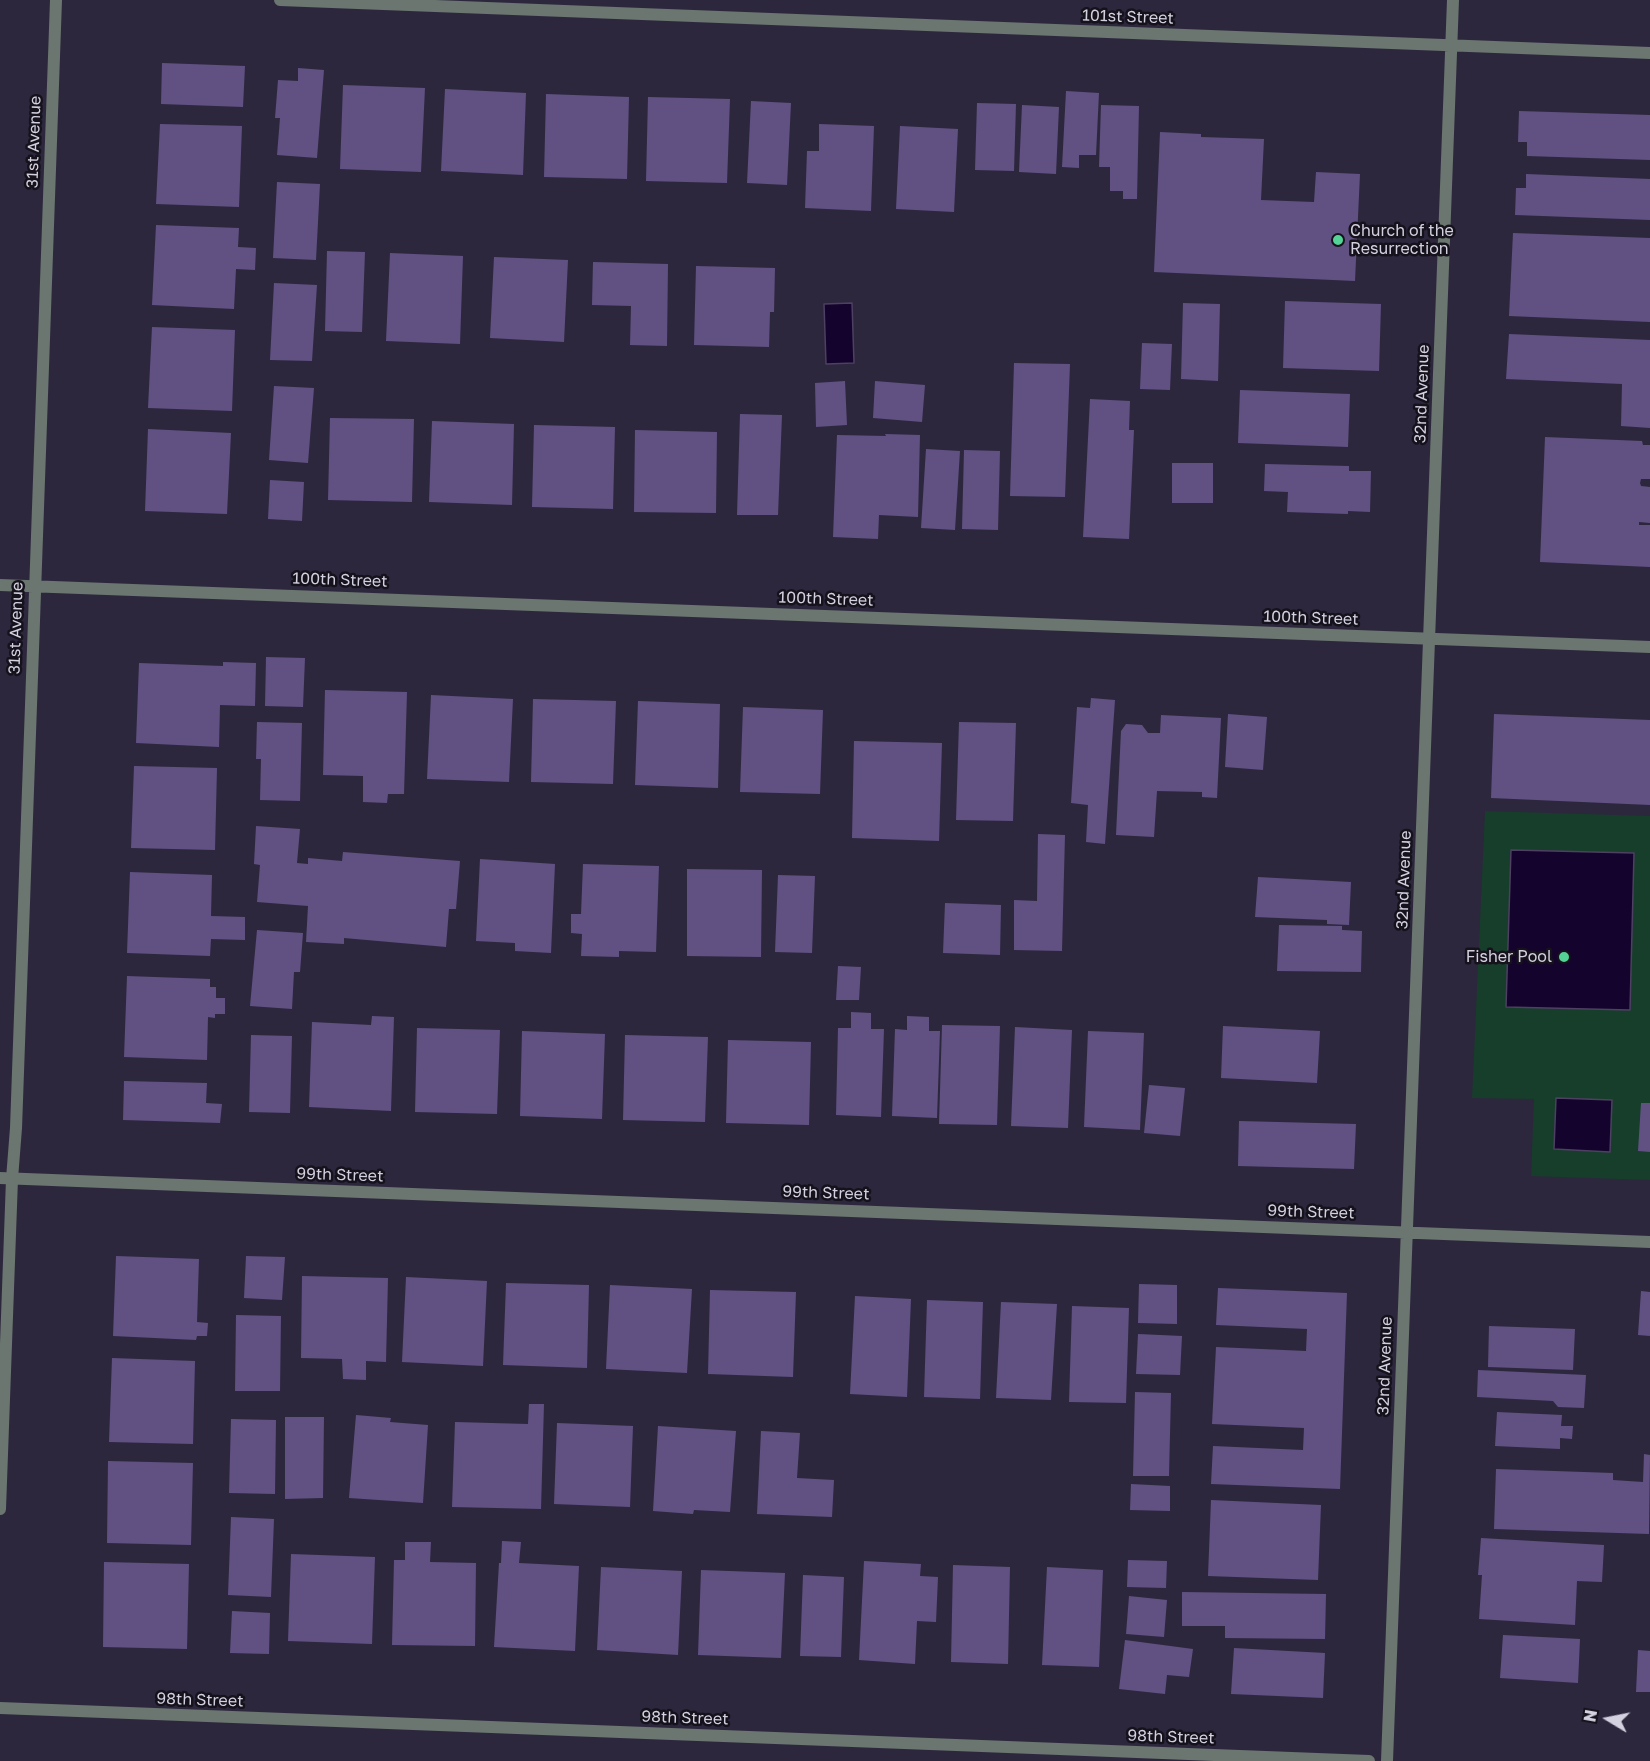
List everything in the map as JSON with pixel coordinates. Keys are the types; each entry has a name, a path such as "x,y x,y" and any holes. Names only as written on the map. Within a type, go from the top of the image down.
{"street":[{"name":"31st Avenue","path":"0,1509 6,1179 17,1105 56,0"},
{"name":"101st Street","path":"280,0 1650,53"},
{"name":"32nd Avenue","path":"1387,1761 1453,0"},
{"name":"100th Street","path":"0,585 1650,647"},
{"name":"99th Street","path":"6,1179 1650,1242"},
{"name":"98th Street","path":"0,1708 1369,1761"}],"green space":[{"name":"Fisher Pool","path":"1485,811 1650,816 1650,1180 1531,1176 1534,1099 1472,1098"}],"shaded area":[{"path":"852,303 854,363 826,364 824,304"},
{"path":"1511,850 1634,853 1630,1010 1506,1007"},
{"path":"1556,1098 1612,1100 1610,1152 1554,1149"}],"building":[{"path":"162,63 245,66 243,107 161,104"},
{"path":"298,68 324,70 317,158 277,155 280,118 275,118 278,80 298,81"},
{"path":"343,85 425,88 421,172 340,169"},
{"path":"445,89 526,93 523,175 441,171"},
{"path":"1066,91 1099,93 1096,155 1079,155 1079,168 1062,167"},
{"path":"546,94 629,97 627,179 544,177"},
{"path":"648,97 730,99 727,183 646,181"},
{"path":"751,101 791,103 787,185 747,183"},
{"path":"977,103 1016,104 1014,171 975,170"},
{"path":"1022,105 1059,107 1056,174 1019,172"},
{"path":"1101,105 1139,106 1137,199 1123,199 1123,191 1110,191 1110,167 1099,167"},
{"path":"1519,111 1650,115 1650,160 1527,156 1527,142 1518,142"},
{"path":"160,124 242,126 239,207 156,204"},
{"path":"819,124 874,126 871,211 805,208 807,151 819,151"},
{"path":"900,126 958,129 954,212 896,209"},
{"path":"1160,132 1201,134 1201,137 1264,139 1261,200 1314,202 1316,172 1360,174 1355,281 1154,272"},
{"path":"1526,174 1650,179 1650,220 1515,215 1516,188 1526,188"},
{"path":"277,182 320,184 316,260 273,258"},
{"path":"156,225 239,228 238,247 256,248 255,270 236,269 234,309 152,305"},
{"path":"1513,233 1650,238 1650,322 1509,316"},
{"path":"327,251 365,252 362,332 325,331"},
{"path":"390,253 463,256 460,344 386,341"},
{"path":"494,257 568,260 564,342 490,338"},
{"path":"593,262 668,264 667,346 630,345 631,306 592,305"},
{"path":"696,266 775,268 774,312 770,312 769,347 694,345"},
{"path":"274,283 317,285 312,361 270,360"},
{"path":"1285,301 1381,304 1379,371 1283,368"},
{"path":"1183,303 1220,304 1218,381 1181,379"},
{"path":"152,327 235,330 232,411 148,408"},
{"path":"1509,334 1650,340 1650,428 1621,426 1622,384 1506,379"},
{"path":"1142,343 1172,344 1170,390 1140,389"},
{"path":"1014,363 1070,364 1065,497 1010,496"},
{"path":"845,381 847,425 816,427 815,383"},
{"path":"875,381 925,385 922,422 873,418"},
{"path":"274,386 314,388 308,463 269,460"},
{"path":"1240,390 1350,394 1348,447 1238,443"},
{"path":"1090,399 1130,401 1129,430 1134,430 1129,539 1083,537"},
{"path":"740,414 782,415 778,515 737,515"},
{"path":"330,418 414,419 412,502 328,500"},
{"path":"432,421 514,424 512,505 429,502"},
{"path":"534,425 615,427 613,509 532,507"},
{"path":"148,429 231,433 227,514 145,511"},
{"path":"635,430 717,432 716,513 634,512"},
{"path":"885,434 920,435 918,517 879,515 878,539 833,537 837,435 886,436"},
{"path":"1545,437 1642,441 1643,445 1650,445 1650,479 1641,479 1640,483 1641,486 1650,487 1650,523 1639,522 1639,525 1650,525 1650,567 1540,562"},
{"path":"926,449 960,451 955,530 921,528"},
{"path":"964,450 1000,451 998,530 962,529"},
{"path":"1172,463 1213,463 1213,503 1172,503"},
{"path":"1265,464 1349,466 1349,471 1371,471 1370,512 1348,511 1348,514 1287,512 1288,492 1264,491"},
{"path":"270,480 304,482 302,521 268,519"},
{"path":"266,657 305,658 303,707 265,706"},
{"path":"223,662 256,663 255,706 220,705 219,747 136,743 139,663 223,666"},
{"path":"325,690 407,692 404,794 388,794 387,803 363,802 363,776 323,775"},
{"path":"431,695 513,699 509,782 427,779"},
{"path":"1091,698 1115,700 1105,844 1086,842 1088,805 1071,803 1077,707 1090,708"},
{"path":"533,699 616,701 613,784 531,782"},
{"path":"638,701 720,704 718,788 635,785"},
{"path":"743,707 823,710 820,794 740,792"},
{"path":"1228,714 1267,717 1263,770 1225,767"},
{"path":"1494,714 1650,720 1650,805 1491,798"},
{"path":"1161,715 1221,718 1217,798 1202,797 1202,792 1157,791 1154,837 1116,835 1121,731 1126,724 1142,725 1148,733 1160,733"},
{"path":"257,722 302,723 300,801 260,800 261,759 256,759"},
{"path":"959,722 1016,723 1013,821 956,820"},
{"path":"854,741 942,743 939,841 852,838"},
{"path":"134,766 217,768 215,850 131,848"},
{"path":"256,826 300,829 297,863 308,864 308,858 342,861 343,852 460,861 456,909 449,909 446,947 344,938 344,944 306,942 308,906 257,902 260,865 254,864"},
{"path":"1038,834 1065,835 1062,951 1014,950 1014,900 1037,901"},
{"path":"480,859 555,864 551,953 515,951 515,943 476,941"},
{"path":"583,864 659,866 656,952 619,951 619,957 581,956 582,934 571,933 571,914 581,914"},
{"path":"687,869 762,870 761,957 687,956"},
{"path":"130,872 212,875 211,916 245,917 245,940 211,939 210,956 127,953"},
{"path":"778,875 815,876 812,953 775,952"},
{"path":"1258,877 1351,882 1349,925 1327,924 1327,920 1255,917"},
{"path":"945,903 1001,905 1000,955 943,953"},
{"path":"1279,925 1342,926 1342,930 1362,931 1361,972 1277,971"},
{"path":"257,930 303,933 300,972 294,972 292,1009 250,1006"},
{"path":"838,966 861,967 859,1000 836,1000"},
{"path":"127,976 210,979 210,987 216,987 216,998 225,998 225,1014 215,1014 215,1018 208,1017 207,1060 124,1057"},
{"path":"851,1012 871,1013 871,1029 884,1029 881,1117 836,1115 838,1028 851,1028"},
{"path":"372,1016 394,1017 391,1111 309,1107 312,1022 371,1025"},
{"path":"907,1016 929,1017 929,1031 940,1031 937,1118 892,1116 895,1029 907,1030"},
{"path":"942,1025 1000,1026 997,1125 939,1124"},
{"path":"1223,1026 1320,1031 1317,1083 1221,1078"},
{"path":"1015,1027 1072,1030 1068,1128 1011,1126"},
{"path":"417,1028 500,1030 497,1114 415,1112"},
{"path":"522,1031 605,1034 602,1119 520,1116"},
{"path":"1088,1031 1144,1033 1140,1130 1084,1127"},
{"path":"251,1035 292,1036 290,1113 249,1112"},
{"path":"625,1035 708,1037 705,1122 623,1120"},
{"path":"728,1040 811,1042 809,1125 726,1123"},
{"path":"124,1081 207,1083 206,1103 222,1104 220,1123 123,1120"},
{"path":"1149,1085 1185,1088 1180,1136 1144,1133"},
{"path":"1641,1103 1650,1103 1650,1152 1638,1151"},
{"path":"1239,1121 1356,1124 1354,1169 1238,1166"},
{"path":"116,1256 199,1259 197,1322 208,1323 207,1336 197,1336 196,1340 113,1336"},
{"path":"246,1256 285,1257 282,1300 244,1298"},
{"path":"302,1276 388,1278 386,1362 366,1361 366,1380 343,1379 342,1359 301,1358"},
{"path":"406,1277 487,1281 483,1366 402,1362"},
{"path":"506,1283 589,1285 587,1368 503,1365"},
{"path":"1139,1284 1177,1285 1177,1324 1138,1323"},
{"path":"610,1285 692,1289 687,1373 606,1369"},
{"path":"1218,1288 1347,1293 1340,1489 1211,1484 1213,1446 1303,1450 1304,1428 1212,1424 1216,1347 1306,1351 1307,1329 1216,1325"},
{"path":"710,1290 796,1292 793,1377 708,1374"},
{"path":"1641,1291 1650,1292 1650,1336 1638,1335"},
{"path":"855,1296 911,1299 907,1397 850,1394"},
{"path":"927,1300 983,1302 980,1399 924,1397"},
{"path":"1001,1302 1057,1304 1051,1400 996,1398"},
{"path":"1072,1306 1129,1308 1126,1403 1069,1402"},
{"path":"236,1315 281,1316 280,1391 235,1391"},
{"path":"1489,1326 1575,1329 1573,1370 1488,1367"},
{"path":"1138,1334 1182,1336 1180,1375 1136,1374"},
{"path":"112,1358 195,1361 193,1444 109,1442"},
{"path":"1478,1370 1586,1375 1584,1408 1558,1407 1553,1401 1477,1397"},
{"path":"1135,1392 1171,1393 1169,1476 1133,1476"},
{"path":"529,1404 544,1404 541,1509 452,1507 455,1422 528,1424"},
{"path":"1497,1412 1562,1415 1561,1426 1573,1426 1572,1439 1560,1438 1560,1449 1495,1446"},
{"path":"356,1415 391,1418 390,1422 428,1425 423,1503 349,1498"},
{"path":"285,1417 324,1417 323,1498 285,1499"},
{"path":"231,1419 276,1420 275,1494 229,1493"},
{"path":"557,1423 633,1426 630,1507 554,1504"},
{"path":"658,1426 736,1431 730,1512 694,1510 693,1514 653,1511"},
{"path":"761,1431 800,1433 797,1478 834,1480 832,1517 757,1514"},
{"path":"1644,1454 1650,1455 1649,1534 1494,1529 1496,1469 1613,1473 1613,1480 1643,1482"},
{"path":"108,1461 193,1463 191,1545 107,1543"},
{"path":"1131,1484 1170,1486 1170,1511 1130,1510"},
{"path":"1211,1500 1321,1505 1318,1580 1208,1576"},
{"path":"231,1517 274,1519 271,1597 228,1595"},
{"path":"1481,1538 1604,1545 1602,1582 1577,1581 1575,1625 1479,1619 1482,1575 1478,1575"},
{"path":"502,1541 521,1542 519,1563 579,1566 575,1651 494,1647"},
{"path":"405,1542 431,1542 430,1562 476,1563 475,1646 392,1645 394,1560 405,1560"},
{"path":"291,1554 375,1557 372,1644 288,1641"},
{"path":"1128,1560 1167,1561 1166,1588 1127,1587"},
{"path":"864,1561 921,1564 920,1576 938,1577 936,1622 917,1621 915,1664 859,1660"},
{"path":"104,1562 189,1564 187,1649 103,1647"},
{"path":"953,1565 1010,1567 1008,1664 951,1662"},
{"path":"601,1567 682,1571 678,1655 597,1650"},
{"path":"1047,1567 1103,1570 1099,1667 1042,1665"},
{"path":"701,1570 785,1573 781,1658 698,1655"},
{"path":"803,1575 844,1577 841,1657 800,1656"},
{"path":"1182,1592 1326,1594 1325,1639 1225,1638 1225,1626 1182,1626"},
{"path":"1129,1596 1167,1600 1164,1637 1126,1634"},
{"path":"232,1611 270,1613 269,1654 230,1653"},
{"path":"1503,1635 1580,1639 1578,1683 1500,1678"},
{"path":"1125,1640 1193,1649 1189,1677 1167,1675 1165,1694 1119,1689"},
{"path":"1234,1648 1325,1653 1323,1698 1231,1694"},
{"path":"1638,1650 1650,1651 1650,1692 1636,1692"}],"place":[{"name":"Church of the Resurrection","path":"1338,240"},
{"name":"Fisher Pool","path":"1564,957"}]}
